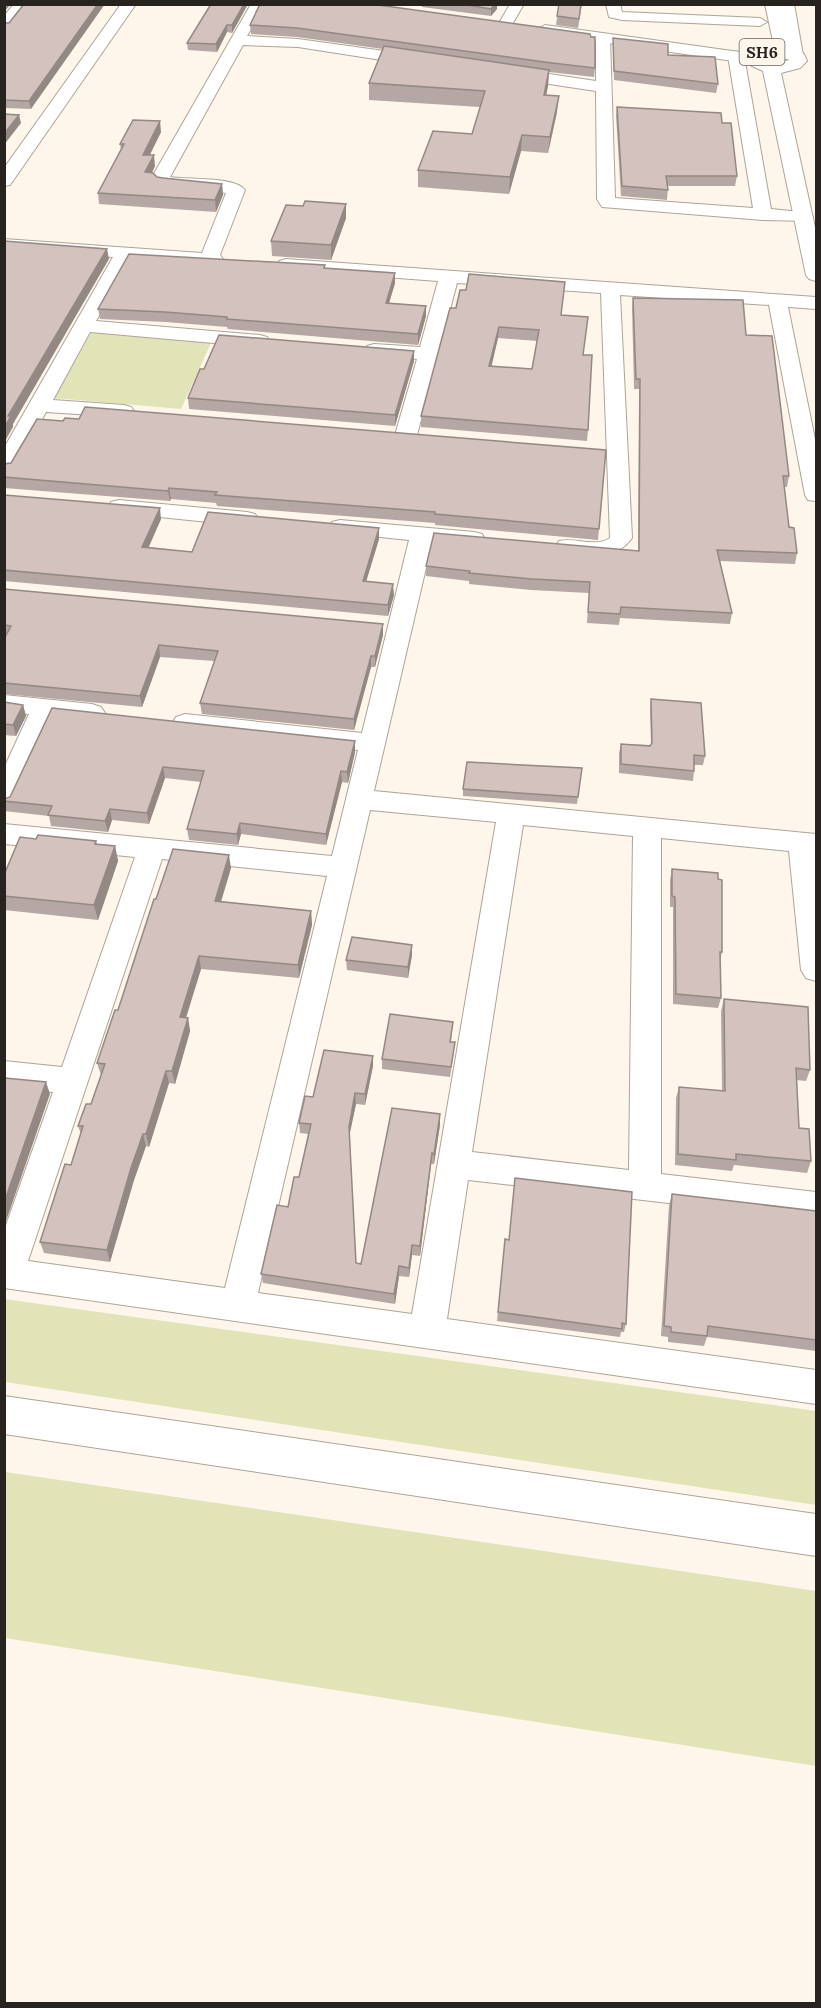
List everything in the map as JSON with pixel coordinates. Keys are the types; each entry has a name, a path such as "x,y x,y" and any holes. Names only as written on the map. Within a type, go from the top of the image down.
{"street":[{"path":"4,26 22,4"},
{"path":"4,181 129,4"},
{"path":"209,259 236,190 223,186 165,182 161,177 258,4"},
{"path":"499,24 517,4"},
{"path":"613,4 613,12 617,16 760,22"},
{"name":"SH6","path":"757,4 760,22 776,58"},
{"name":"SH6","path":"773,4 776,58 809,206 816,276"},
{"path":"499,24 736,56 776,58 786,4"},
{"path":"603,37 606,200 608,203 619,206 763,215 809,206"},
{"path":"238,40 298,43 439,63"},
{"path":"736,56 763,215"},
{"path":"497,72 603,87"},
{"path":"27,116 49,117"},
{"path":"4,244 232,261"},
{"path":"4,468 125,253"},
{"path":"266,263 816,303"},
{"path":"406,435 449,276"},
{"path":"552,545 611,548 618,544 621,538 610,288"},
{"path":"777,300 816,495"},
{"path":"83,327 273,342"},
{"path":"357,349 428,354"},
{"path":"40,405 146,413"},
{"path":"382,433 429,437"},
{"path":"594,450 617,452"},
{"path":"100,505 267,520"},
{"path":"315,525 493,540"},
{"path":"238,1306 372,743 388,626 422,535"},
{"path":"4,704 115,715"},
{"path":"4,799 44,708"},
{"path":"162,720 372,743"},
{"path":"359,799 809,843 816,970"},
{"path":"427,1332 511,814"},
{"path":"645,1186 647,827"},
{"path":"4,834 343,867"},
{"path":"152,848 6,1273 816,1387"},
{"path":"4,1074 73,1081"},
{"path":"454,1164 816,1206"},
{"path":"4,1415 816,1535"}],"green space":[{"path":"91,333 211,343 181,409 54,398"},
{"path":"4,1299 816,1411 816,1505 5,1382"},
{"path":"5,1472 816,1591 816,1766 5,1638"}],"building":[{"path":"24,4 98,4 29,101 4,100 4,23 9,23"},
{"path":"211,4 244,4 232,25 227,25 216,44 187,43"},
{"path":"260,4 371,4 590,34 591,37 595,37 595,68 297,28 250,25"},
{"path":"461,4 495,4 491,9"},
{"path":"559,4 581,4 579,19 557,16"},
{"path":"613,38 668,44 668,55 715,57 718,84 614,71"},
{"path":"384,46 549,70 544,95 559,96 550,137 522,135 510,177 418,170 433,131 472,134 485,91 369,83"},
{"path":"617,107 721,113 722,123 731,123 737,176 666,176 668,190 622,186"},
{"path":"4,114 19,115 4,134"},
{"path":"133,120 160,121 143,155 154,155 145,172 163,178 222,184 215,200 98,193 124,144 120,144"},
{"path":"305,201 346,204 331,245 271,241 286,205 303,206"},
{"path":"4,241 107,249 8,416 11,416 4,428"},
{"path":"129,254 325,265 324,268 395,273 386,303 426,306 418,334 165,312 98,309"},
{"path":"469,274 565,282 561,315 588,317 583,355 592,355 588,430 421,416 450,308 456,308 460,290 466,290","holes":["499,327 539,330 532,369 489,366"]},
{"path":"633,298 743,300 746,335 772,336 789,476 783,476 789,527 794,528 797,553 717,550 732,613 621,607 620,614 588,612 590,582 469,573 470,571 426,566 434,533 639,551 640,379 636,379"},
{"path":"219,335 414,351 395,415 188,398 200,369 204,369"},
{"path":"85,407 606,450 599,529 435,514 435,512 215,495 217,492 169,488 168,491 4,477 4,464 11,463 37,419 63,421 65,418 79,419"},
{"path":"4,495 160,508 142,547 192,552 208,512 379,528 363,581 393,584 388,605 4,570"},
{"path":"4,589 383,624 375,656 371,656 354,719 200,703 218,651 159,645 140,696 4,683 4,639 11,626 4,625"},
{"path":"651,699 701,703 705,756 694,755 694,771 621,764 621,744 650,746 652,743"},
{"path":"4,702 23,705 13,725 4,724"},
{"path":"52,708 355,741 347,772 341,771 326,834 240,823 237,834 187,829 204,771 163,767 147,813 110,809 105,821 48,815 52,806 4,801 4,799 10,797"},
{"path":"467,762 582,768 578,797 463,789"},
{"path":"38,835 96,841 95,844 115,846 94,905 4,896 4,875 20,837 36,839"},
{"path":"173,849 229,855 215,901 311,911 298,965 199,956 180,1017 188,1018 172,1071 166,1071 146,1134 143,1134 107,1250 40,1242 65,1164 71,1165 83,1126 78,1126 86,1104 91,1104 105,1064 97,1063 115,1010 118,1010 154,899 156,899"},
{"path":"672,869 718,873 718,879 722,880 721,998 676,994 675,897 672,896"},
{"path":"352,937 412,945 408,967 346,960"},
{"path":"724,999 808,1007 810,1070 796,1068 799,1128 809,1129 811,1161 736,1154 736,1160 678,1154 679,1087 725,1091"},
{"path":"390,1014 453,1022 450,1042 455,1042 451,1067 382,1059"},
{"path":"324,1050 373,1056 365,1094 355,1093 349,1127 356,1263 361,1264 392,1108 440,1114 434,1154 432,1153 420,1246 412,1245 409,1268 399,1266 394,1294 261,1274 277,1205 288,1207 294,1177 299,1177 311,1124 299,1123 305,1096 313,1097"},
{"path":"5,1078 46,1082 4,1203 4,1080"},
{"path":"515,1178 632,1192 626,1324 622,1323 622,1329 498,1312 505,1239 509,1240"},
{"path":"672,1194 816,1211 816,1340 708,1326 707,1336 671,1332 671,1327 664,1326"}]}
